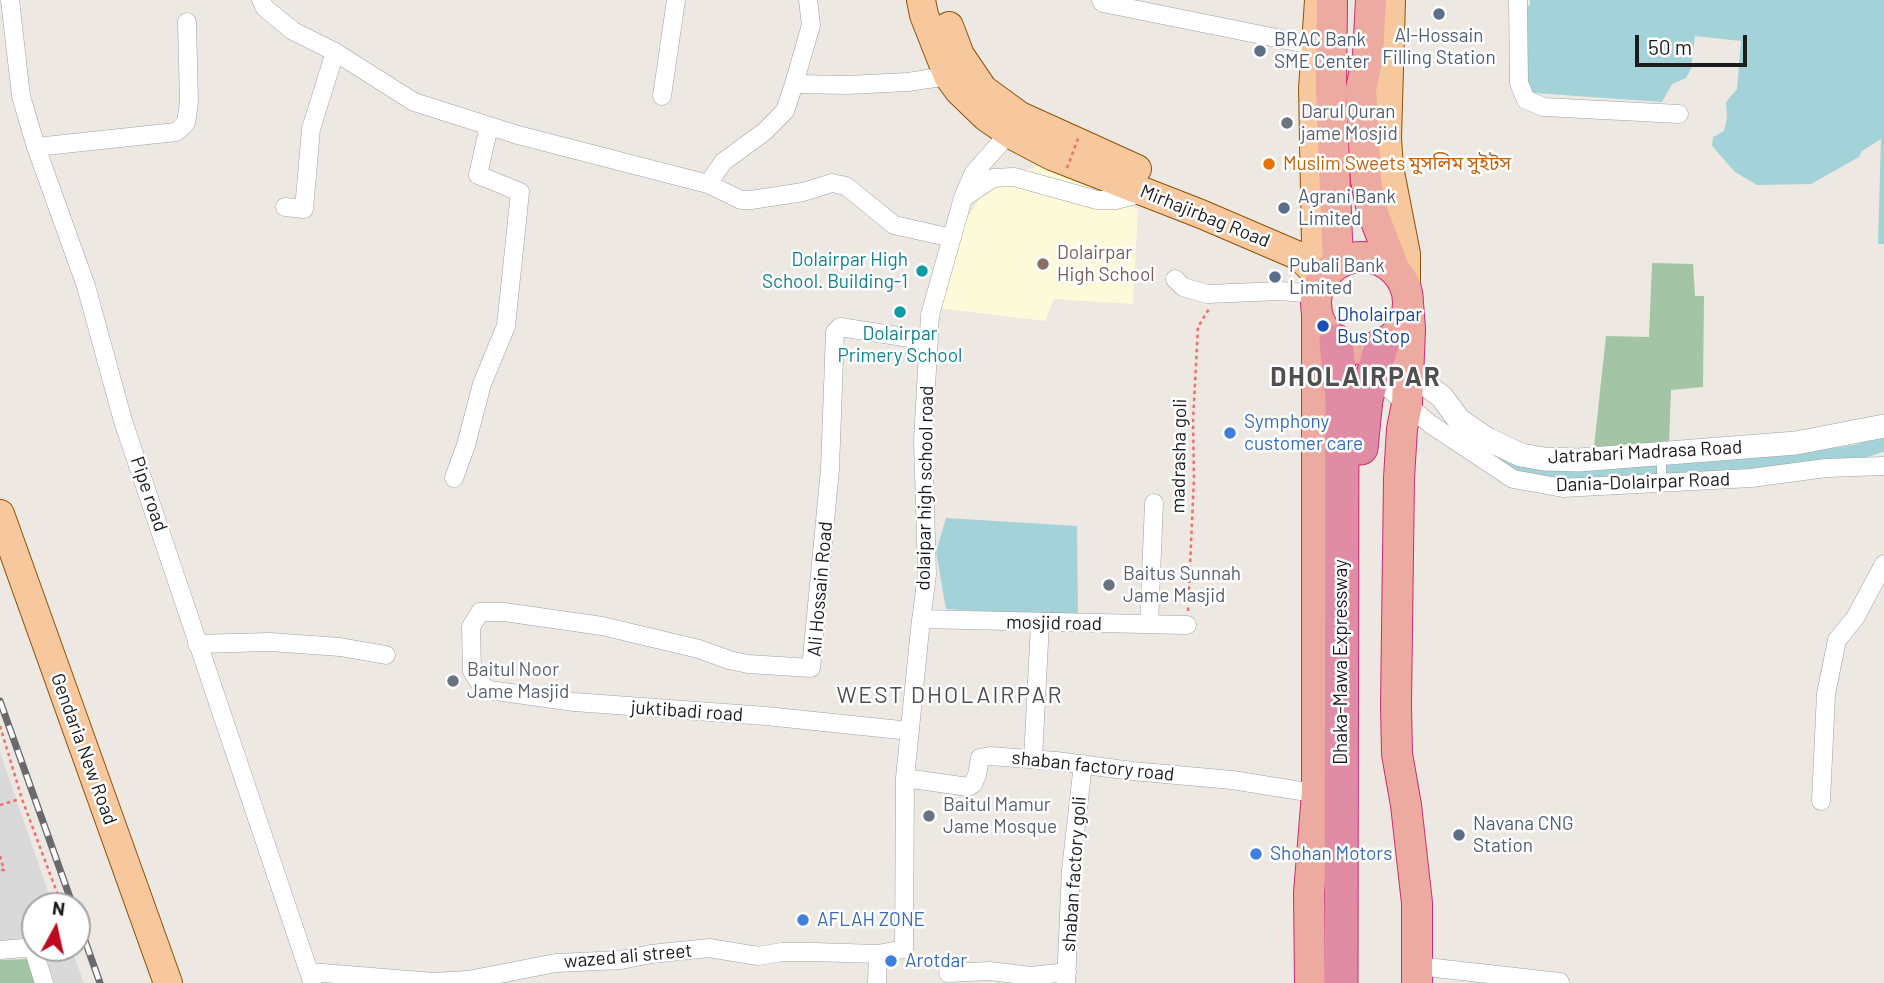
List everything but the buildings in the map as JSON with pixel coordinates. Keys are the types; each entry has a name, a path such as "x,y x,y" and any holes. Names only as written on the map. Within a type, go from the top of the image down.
{"highway":[{"path":"1310,983 1309,893 1317,793 1316,584 1321,280 1331,89 1332,0"},
{"path":"1350,0 1353,52 1374,84"},
{"path":"1371,0 1368,55 1374,84 1366,181 1399,340 1383,433 1378,725 1398,917 1410,977"},
{"path":"1321,280 1355,258 1365,257 1382,262 1399,340"},
{"name":"Dhaka-Mawa Expressway","path":"1321,280 1321,324 1336,341 1342,399 1341,983"},
{"path":"1336,341 1362,349 1399,340"},
{"name":"Dhaka-Mawa Expressway","path":"1362,983 1357,508 1366,399 1399,340"},
{"path":"1294,983 1296,848 1301,791 1306,620 1316,584"}],"main road":[{"path":"921,0 924,15 954,65 974,106 1009,133 1077,155 1152,185 1321,280"},
{"path":"940,0 954,65 983,89 1077,155"},
{"path":"1319,0 1313,89 1321,280"},
{"name":"Dhaka-Mawa Expressway","path":"1391,0 1374,84 1405,241 1407,270 1399,340"},
{"name":"Mirhajirbag Road","path":"1152,185 1299,256 1321,280"},
{"name":"Gendaria New Road","path":"0,514 167,983"}],"street":[{"name":"Pipe road","path":"10,0 21,96 36,146 86,286 123,421 311,978"},
{"path":"261,0 265,8 293,32 335,52 414,102 489,126 708,184 741,200 803,192 832,183 846,186 894,225 952,238"},
{"path":"662,96 676,0"},
{"path":"708,184 723,162 764,132 785,111 811,25 808,0"},
{"path":"1101,0 1103,3 1316,46"},
{"path":"1518,0 1519,83 1526,100 1544,107 1679,114"},
{"path":"36,146 176,132 187,122 187,22"},
{"path":"285,206 304,209 311,128 335,52"},
{"path":"794,85 908,82 954,65"},
{"path":"454,478 482,384 506,326 520,192 478,175 489,126"},
{"name":"dolaipar high school road","path":"904,949 905,778 928,574 923,441 933,301 963,198 973,174 1009,133"},
{"path":"963,198 993,178 1014,177 1097,200 1116,200 1152,185"},
{"path":"1174,279 1197,292 1218,294 1282,291 1321,280"},
{"name":"Ali Hossain Road","path":"472,671 471,627 483,611 602,626 699,649 748,664 811,668 830,469 835,331 840,327 929,341"},
{"name":"Jatrabari Madrasa Road","path":"1399,340 1460,420 1487,439 1521,455 1579,460 1796,443 1884,426"},
{"name":"Dania-Dolairpar Road","path":"1399,340 1430,424 1513,480 1563,488 1751,478 1826,468 1884,466"},
{"path":"1149,624 1154,503"},
{"path":"1821,801 1826,694 1837,640 1856,618 1884,564"},
{"name":"mosjid road","path":"921,619 1187,625"},
{"path":"1033,759 1040,623"},
{"path":"197,644 270,642 341,647 386,655"},
{"name":"juktibadi road","path":"472,671 479,682 489,690 574,702 766,716 910,731"},
{"name":"shaban factory road","path":"905,778 968,787 973,784 982,756 1232,780 1301,791"},
{"name":"shaban factory goli","path":"1066,978 1071,870 1083,764"},
{"name":"wazed ali street","path":"311,978 434,982 468,980 556,963 621,960 709,948 758,956 782,952 878,954 904,949"},
{"path":"0,950 21,949"},
{"path":"877,983 878,954"},
{"path":"38,962 44,983"},
{"path":"948,973 990,971 1066,978"},
{"path":"1410,977 1560,982"}],"lane":[{"path":"1661,452 1662,483"},
{"path":"1513,480 1521,455"}],"path":[{"name":"madrasha goli","path":"1187,625 1198,327 1218,294"},
{"path":"0,726 22,799 57,892"},
{"path":"0,805 22,799"},
{"path":"0,856 4,870 0,870"}],"shaded area":[{"name":"Dolairpar High School","path":"1041,166 1138,209 1133,304 1054,299 1045,321 938,308 961,228 981,196 1019,172"},
{"path":"0,752 48,892 21,892 21,939 0,941"},
{"path":"47,962 76,962 84,983 54,983"}],"green space":[{"path":"1652,263 1693,264 1695,296 1704,296 1703,387 1671,390 1669,443 1594,447 1606,336 1649,337"},
{"path":"21,959 21,962 29,962 35,983 0,983 0,960"}],"water":[{"path":"1530,0 1884,0 1884,244 1878,244 1881,139 1862,151 1859,157 1811,184 1757,185 1735,172 1712,145 1713,137 1724,131 1726,102 1737,89 1741,41 1695,36 1691,69 1686,78 1672,84 1662,102 1534,93 1525,85 1526,8 1530,5"},
{"path":"946,518 1077,526 1078,613 946,609 936,552"}],"waterway":[{"path":"1478,447 1522,468 1557,476 1797,461 1855,453 1884,443"}],"railway":[{"path":"0,701 68,892"},
{"path":"91,958 100,983"}],"place":[{"name":"Al-Hossain Filling Station","path":"1439,14"},
{"name":"BRAC Bank SME Center","path":"1260,51"},
{"name":"Darul Quran jame Mosjid","path":"1287,123"},
{"name":"Muslim Sweets মুসলিম সুইটস","path":"1269,164"},
{"name":"Agrani Bank Limited","path":"1284,208"},
{"name":"Dolairpar High School","path":"1043,264"},
{"name":"Dolairpar High School. Building-1","path":"922,271"},
{"name":"Pubali Bank Limited","path":"1275,277"},
{"name":"Dolairpar Primery School","path":"900,312"},
{"name":"Dholairpar Bus Stop","path":"1323,326"},
{"name":"Symphony customer care","path":"1230,433"},
{"name":"Baitus Sunnah Jame Masjid","path":"1109,585"},
{"name":"Baitul Noor Jame Masjid","path":"453,681"},
{"name":"Baitul Mamur Jame Mosque","path":"929,816"},
{"name":"Navana CNG Station","path":"1459,835"},
{"name":"Shohan Motors","path":"1256,854"},
{"name":"AFLAH ZONE","path":"803,920"},
{"name":"Arotdar","path":"891,961"}],"district":[{"name":"DHOLAIRPAR","path":"1356,377"},
{"name":"WEST DHOLAIRPAR","path":"950,695"}]}
